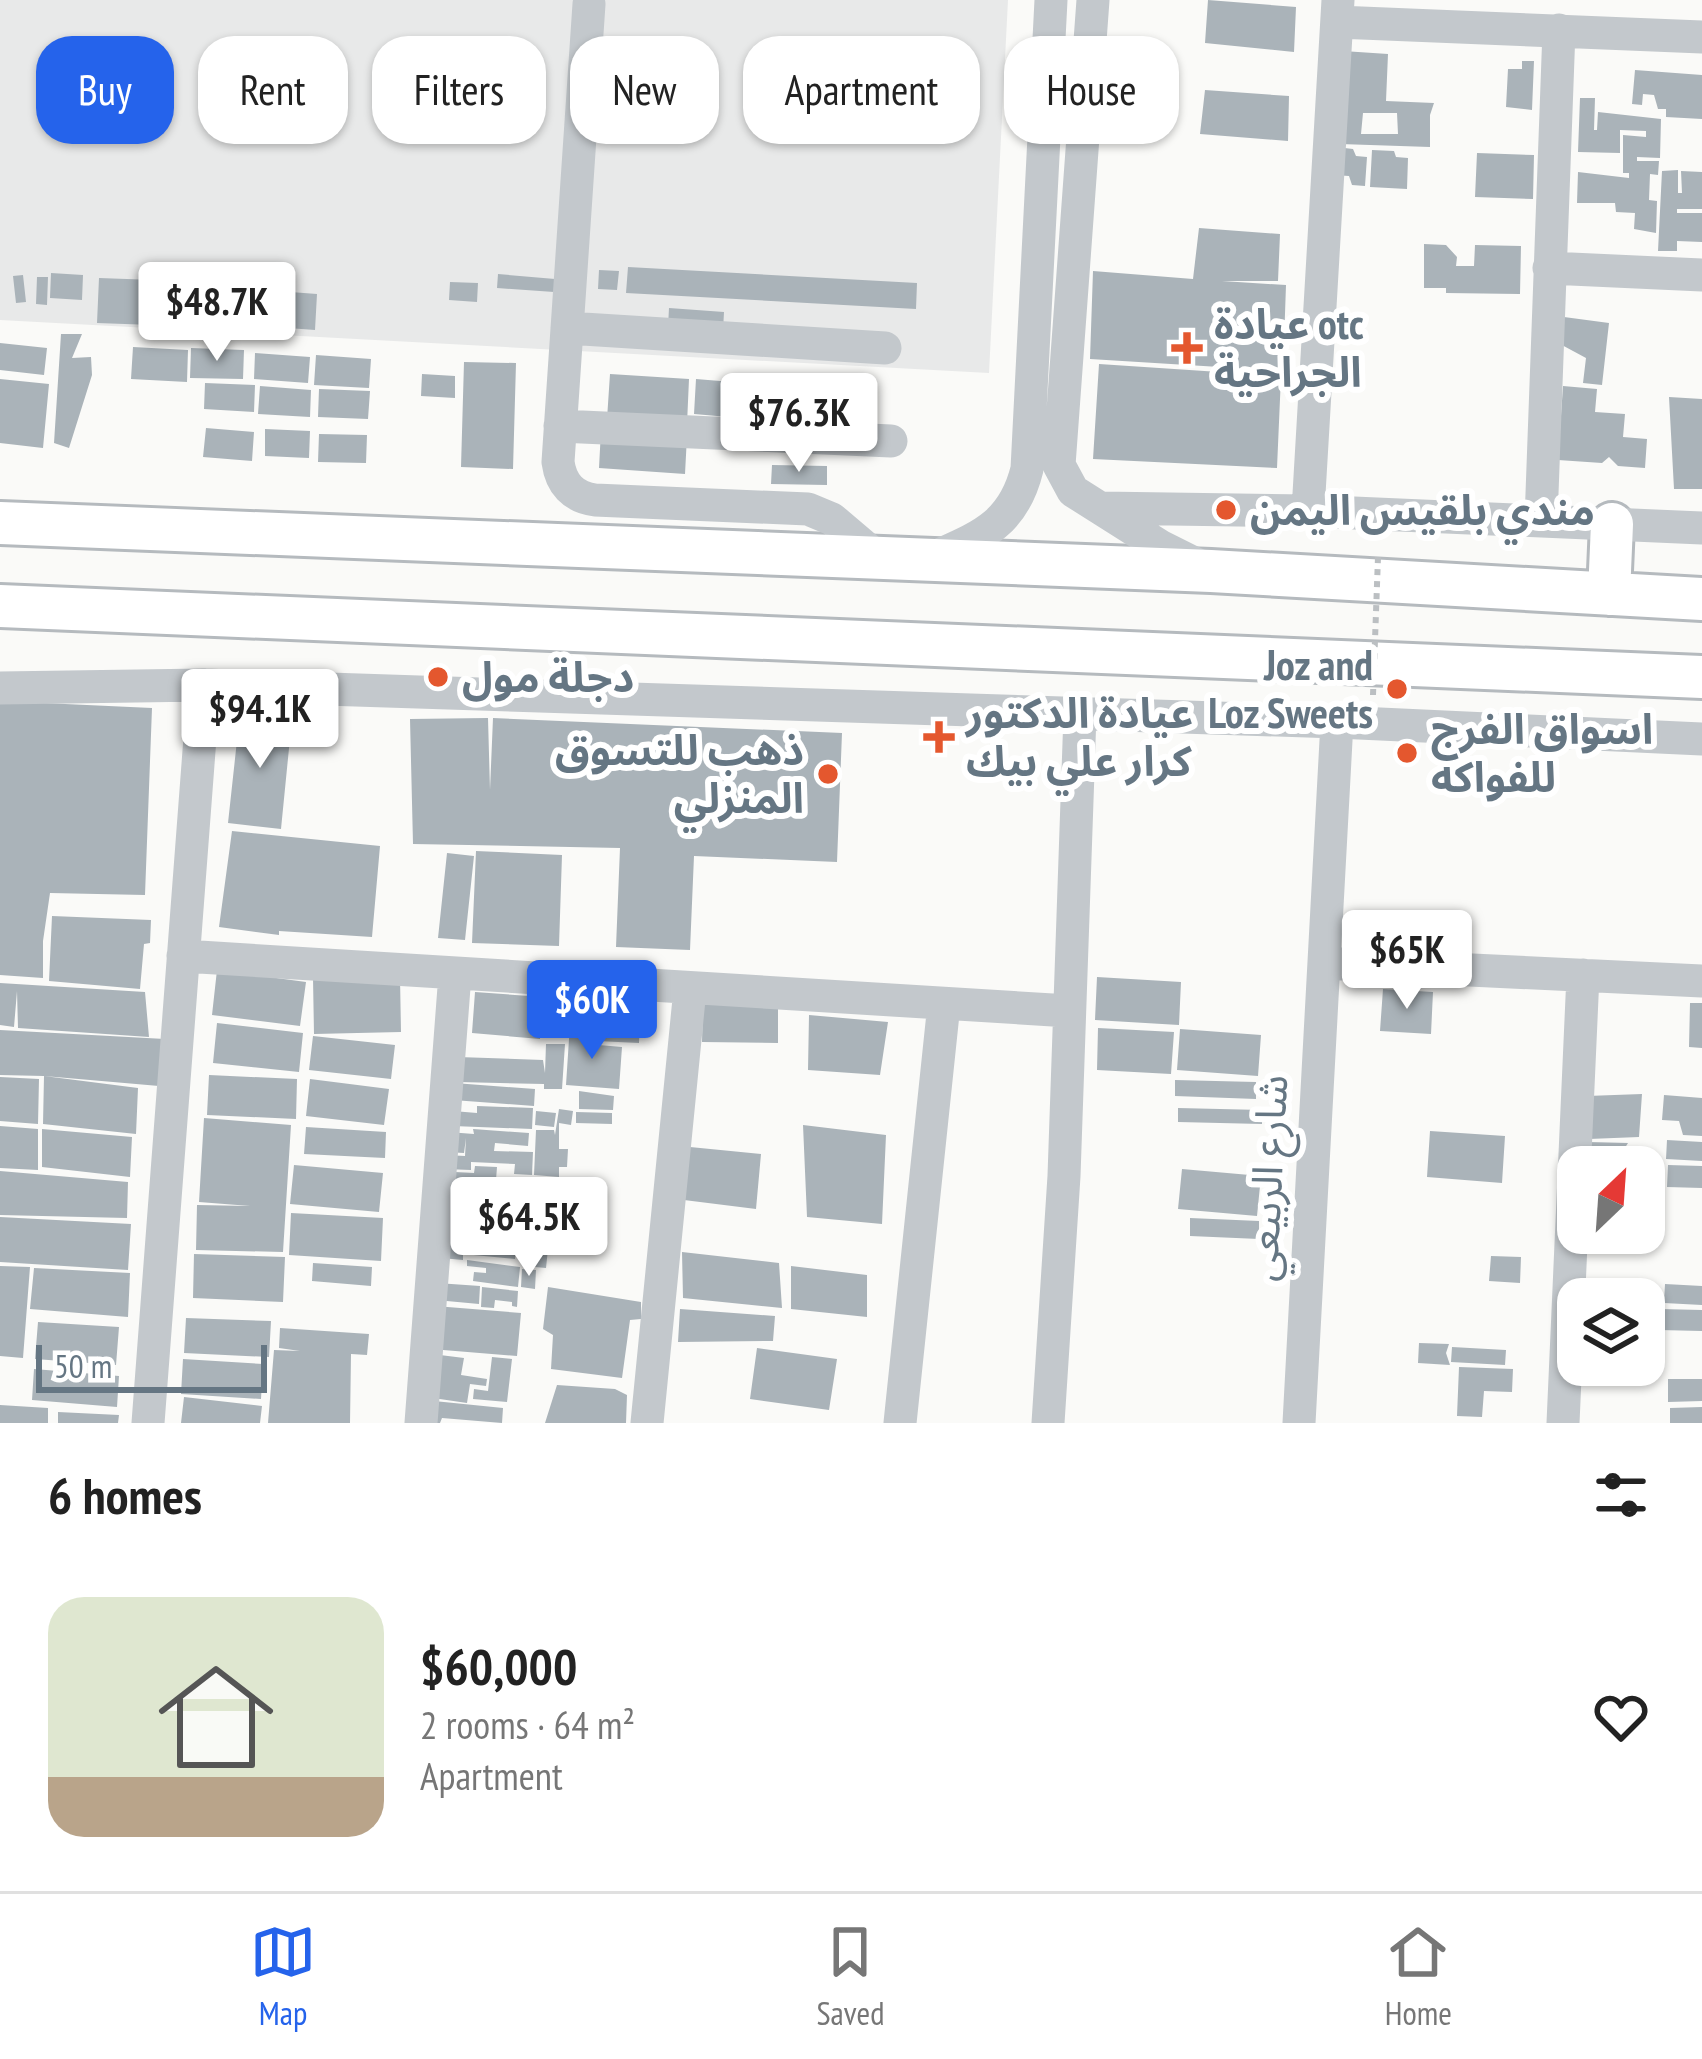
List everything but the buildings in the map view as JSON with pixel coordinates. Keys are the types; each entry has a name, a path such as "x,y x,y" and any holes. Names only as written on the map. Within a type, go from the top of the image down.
{"main road":[{"path":"0,524 1211,571 1702,598"},
{"path":"1609,594 1612,524"},
{"path":"0,606 1702,677"}],"street":[{"path":"927,560 997,525 1022,490 1027,469 1051,0"},
{"path":"1093,0 1059,465 1073,490 1211,571"},
{"path":"589,4 559,471 568,488 586,499 808,509 832,519 878,558"},
{"path":"1308,511 1337,11 1702,37"},
{"path":"1541,521 1559,30"},
{"path":"1550,268 1702,275"},
{"path":"1036,297 1054,305 1071,302"},
{"path":"567,328 886,348"},
{"path":"560,427 891,441"},
{"path":"1099,508 1308,511 1702,528"},
{"path":"0,688 204,685 1337,722 1702,740"},
{"path":"148,1423 204,685"},
{"path":"1048,1423 1064,1176 1080,714"},
{"name":"شارع الربيعي","path":"1299,1423 1337,722"},
{"path":"183,956 1069,1011"},
{"path":"1324,963 1702,981"},
{"path":"421,1423 455,974"},
{"path":"1563,1423 1583,975"},
{"path":"647,1423 690,989"},
{"path":"900,1423 944,1004"}],"path":[{"path":"1373,694 1378,556"}],"shaded area":[{"path":"0,0 1008,0 989,373 0,320"}],"place":[{"name":"عيادة otc الجراحية","path":"1187,348"},
{"name":"مندي بلقيس اليمن","path":"1226,510"},
{"name":"دجلة مول","path":"438,677"},
{"name":"Joz and Loz Sweets","path":"1397,689"},
{"name":"عيادة الدكتور كرار علي بيك","path":"939,737"},
{"name":"اسواق الفرج للفواكه","path":"1407,753"},
{"name":"ذهب للتسوق المنزلي","path":"828,774"}]}
